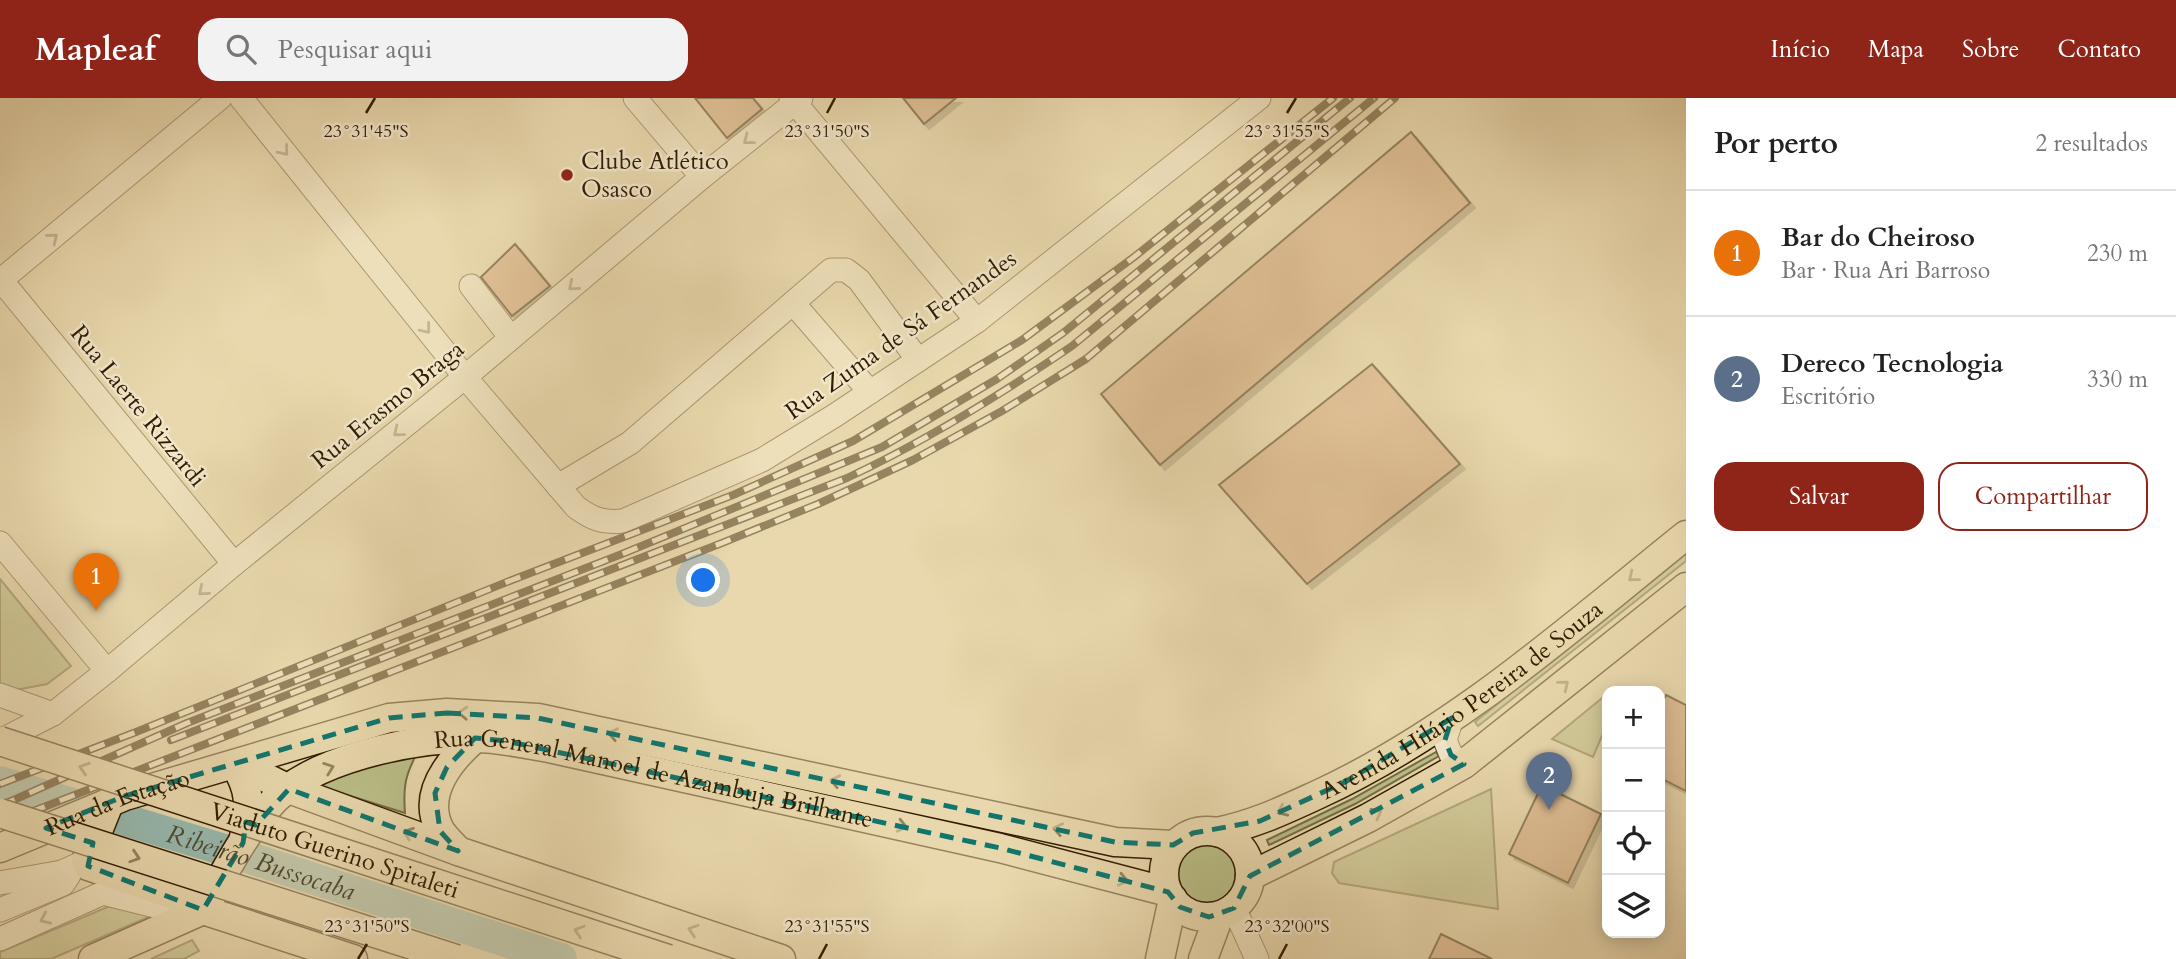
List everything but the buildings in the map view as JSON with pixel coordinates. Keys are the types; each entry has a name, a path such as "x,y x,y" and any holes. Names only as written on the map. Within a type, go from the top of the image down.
{"main road":[{"name":"Avenida Hilário Pereira de Souza","path":"1217,832 1260,821 1345,782 1452,718 1559,637 1686,535"},
{"name":"Avenida Hilário Pereira de Souza","path":"1250,876 1368,818 1464,764 1686,587"},
{"name":"Rua General Manoel de Azambuja Brilhante","path":"237,765 389,719 435,714 538,718 1115,842 1173,845"},
{"path":"458,851 440,831 435,814 435,793 447,766 475,738"},
{"name":"Rua General Manoel de Azambuja Brilhante","path":"203,910 268,806 308,775 364,755 407,744 475,738 549,748 1000,848 1170,895"},
{"name":"Viaduto Guerino Spitaleti","path":"0,741 668,959"},
{"path":"237,765 289,789 458,851 781,959"},
{"path":"237,765 249,796 239,850"},
{"name":"Rua da Estação","path":"0,848 102,809 237,765"},
{"path":"102,809 80,864 180,897 203,910 349,958"},
{"path":"0,813 456,959"},
{"path":"1160,959 1170,895 1164,868 1173,845 1194,833 1217,832 1237,844 1249,864 1250,876 1245,894 1225,913 1203,959"},
{"path":"1170,895 1180,907 1198,916 1225,913"},
{"path":"93,959 203,910"}],"street":[{"path":"0,281 220,98"},
{"path":"241,98 465,377 558,486 630,443 831,270 846,270 859,280 918,360"},
{"path":"635,98 702,177"},
{"name":"Rua Zuma de Sá Fernandes","path":"558,486 576,507 593,519 623,521 762,460 977,321 1259,98"},
{"path":"796,100 977,321"},
{"name":"Rua Erasmo Braga","path":"0,741 53,714 107,671 796,100"},
{"name":"Rua Laerte Rizzardi","path":"0,281 234,564"},
{"path":"471,286 511,338"},
{"path":"793,303 870,392"},
{"path":"0,543 107,671"},
{"path":"0,695 53,714"},
{"path":"1452,718 1445,740 1451,755 1464,764"},
{"path":"0,883 51,875 80,864"},
{"path":"0,910 63,884 80,864"},
{"path":"0,939 103,893 167,909 203,910"},
{"path":"1225,913 1241,959"},
{"path":"1225,913 1257,959"}],"highlighted area":[{"path":"447,713 538,718 1115,842 1173,845 1193,833 1260,821 1345,782 1452,718 1445,740 1451,755 1464,764 1250,876 1234,908 1209,917 1180,907 1168,892 1000,848 506,741 475,738 447,767 435,793 440,831 458,851 289,789 256,825 246,822 243,843 203,910 88,866 93,843 46,828 125,796 389,718"}],"green space":[{"path":"1686,553 1686,561 1478,726 1475,722"},
{"path":"0,579 71,666 47,684 5,692 0,690"},
{"path":"1602,698 1602,736 1593,757 1552,739"},
{"path":"1436,752 1439,756 1355,804 1269,845 1267,840 1352,799"},
{"path":"417,753 406,782 405,813 315,785 329,776"},
{"path":"1491,789 1498,909 1339,883 1332,873 1334,862"},
{"path":"1200,839 1212,839 1229,848 1236,859 1236,883 1229,894 1212,903 1200,903 1188,898 1179,889 1174,877 1174,865 1179,853 1188,844"},
{"path":"110,906 151,916 51,959 0,959 0,952"},
{"path":"192,940 199,951 184,959 151,959"}],"waterway":[{"name":"Ribeirão Bussocaba","path":"0,782 241,855 561,959"}],"railway":[{"path":"0,784 733,495 853,441 1022,340 1134,257 1333,98"},
{"path":"0,806 187,723 622,554 882,447 997,379 1063,333 1350,98"},
{"path":"171,740 847,478 905,449 990,400 1072,346 1374,98"},
{"path":"0,824 722,543 818,504 913,460 1002,411 1086,359 1395,98"}],"place":[{"name":"Clube Atlético Osasco","path":"567,175"},
{"name":"Bar do Cheiroso","path":"96,611"},
{"name":"Dereco Tecnologia","path":"1549,810"}]}
